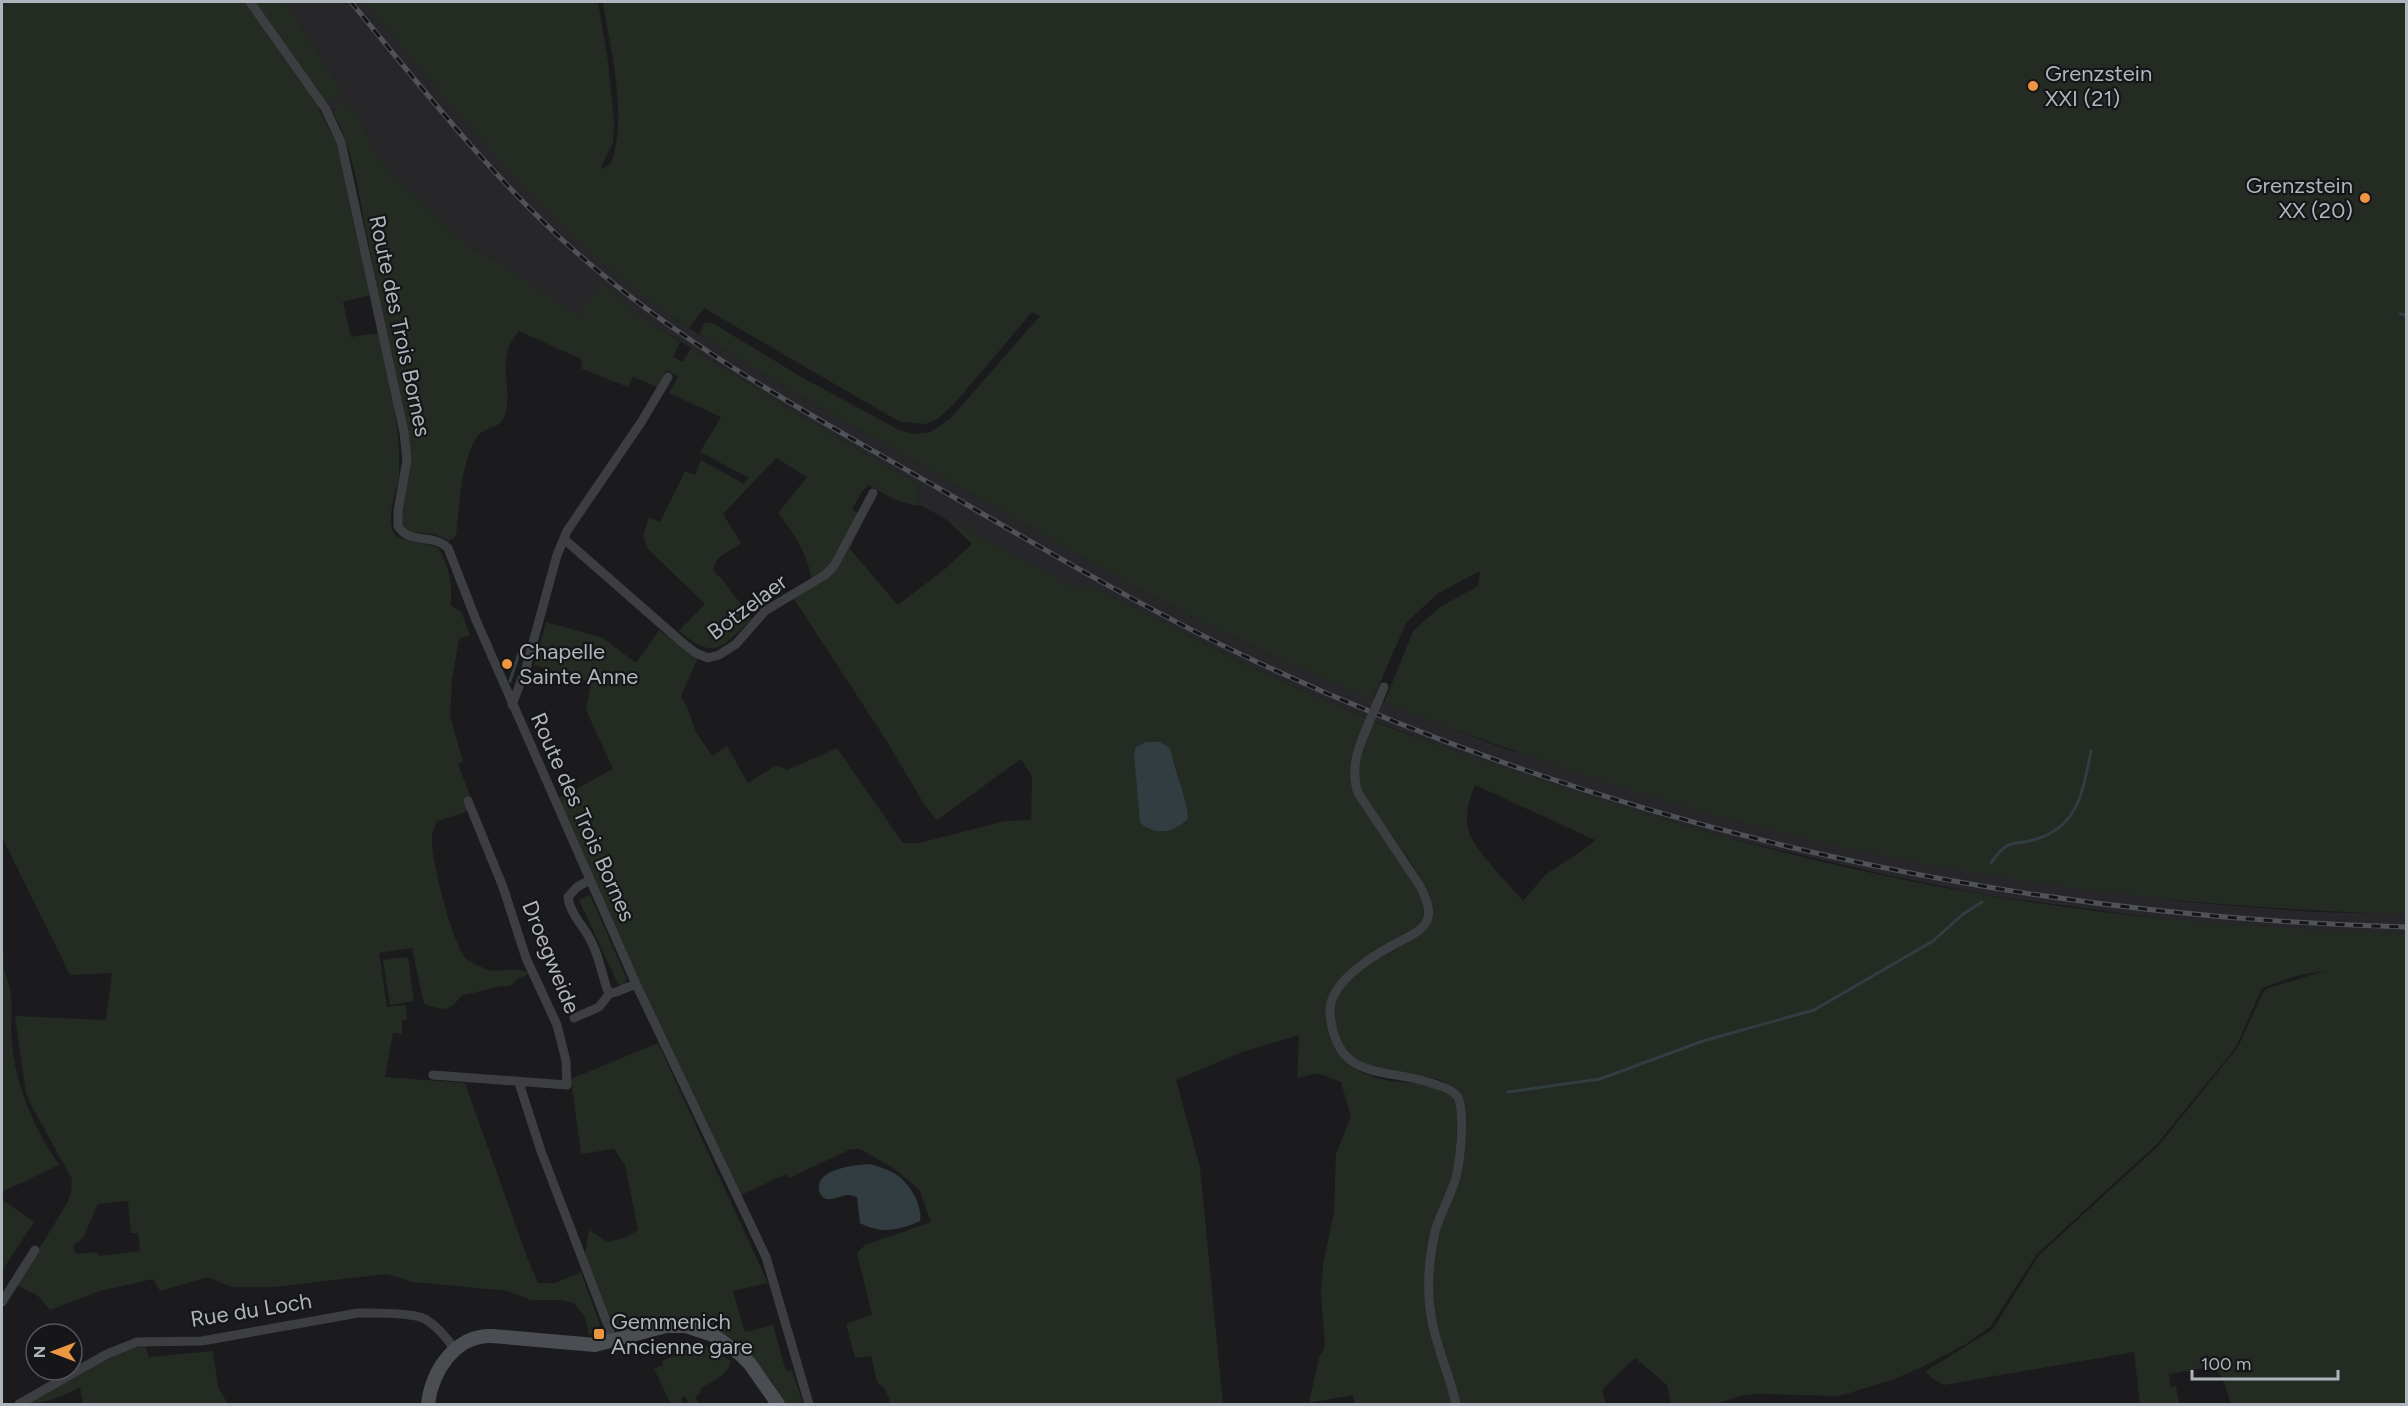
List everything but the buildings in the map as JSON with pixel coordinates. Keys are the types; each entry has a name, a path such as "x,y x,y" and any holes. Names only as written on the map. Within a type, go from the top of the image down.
{"main road":[{"path":"428,1404 433,1380 439,1368 454,1350 485,1336 585,1345 610,1342 666,1326 687,1326 698,1329 729,1345 750,1364 778,1404"}],"street":[{"name":"Route des Trois Bornes","path":"250,2 325,108 341,142 404,432 406,475 398,511 398,526 408,536 438,541 448,548 461,585 512,705 636,984 766,1257 809,1404"},
{"path":"512,705 526,669 553,569 564,539 642,421 668,377"},
{"name":"Botzelaer","path":"564,539 684,644 708,658 720,655 736,644 765,611 825,575 834,566 873,493"},
{"path":"1384,687 1357,753 1354,782 1358,793 1420,886 1427,899 1428,918 1418,932 1392,945 1339,985 1331,998 1330,1010 1333,1036 1342,1052 1364,1069 1426,1080 1449,1089 1457,1096 1461,1116 1456,1176 1436,1229 1429,1261 1428,1288 1432,1324 1451,1379 1456,1404"},
{"name":"Droegweide","path":"433,1075 567,1085 562,1040 526,958 503,887 468,801"},
{"path":"590,880 577,887 568,897 569,905 593,945 610,993"},
{"path":"574,1018 599,1008 610,993 636,984"},
{"path":"519,1083 541,1151 610,1331 610,1342"},
{"path":"2,1302 35,1250"},
{"name":"Rue du Loch","path":"19,1404 107,1354 137,1342 202,1341 358,1313 382,1312 423,1318 445,1335 454,1350"}],"shaded area":[{"path":"2,2 285,2 340,87 340,95 318,108 337,144 370,295 343,302 351,337 378,333 394,403 399,475 391,513 392,528 395,534 402,539 438,548 449,576 451,606 461,611 470,635 459,639 452,680 450,715 463,762 458,764 474,806 463,813 437,821 433,831 432,848 439,882 456,940 468,960 489,970 515,969 529,974 517,979 510,986 461,996 452,1006 445,1009 424,1004 412,948 379,953 387,1007 406,1005 407,1020 402,1020 402,1034 393,1033 385,1077 465,1083 538,1283 555,1283 581,1272 600,1324 596,1334 589,1335 585,1317 574,1303 561,1300 531,1300 508,1291 413,1282 387,1274 274,1287 231,1287 208,1277 160,1291 153,1279 100,1291 50,1310 38,1296 17,1285 67,1203 72,1179 26,1093 15,1016 106,1020 112,973 70,975 2,840","holes":["128,1201 131,1233 138,1233 140,1251 99,1256 97,1252 76,1254 73,1246 83,1238 98,1204"]},
{"path":"285,2 365,2 498,158 539,202 676,320 795,393 1140,590 1205,624 1319,677 1500,747 1739,822 1894,858 2083,889 2199,903 2314,912 2406,914 2406,934 2308,931 2188,922 1986,895 1892,876 1733,839 1604,802 1494,766 1366,718 1254,669 1088,585 1072,588 922,506 915,497 920,485 819,427 659,328 636,313 602,282 579,317 492,257 467,245 395,176 372,149 363,126 335,108 333,113 325,101 340,87"},
{"path":"365,2 598,2 2406,2 2406,914 2322,911 2154,898 2070,888 1903,860 1739,822 1649,796 1515,751 1384,703 1413,631 1440,607 1478,586 1480,571 1437,594 1406,623 1373,699 1319,677 1205,624 1140,590 795,393 699,334 705,322 714,324 803,378 901,431 914,434 931,432 950,419 1040,316 1032,312 955,403 936,420 926,424 900,422 704,308 689,328 599,259 556,219 476,134","holes":["598,2 603,3 614,63 618,125 611,164 600,169 613,143 614,120 608,61"]},
{"path":"340,103 351,106 363,126 372,149 395,176 467,245 492,257 578,316 602,282 636,313 680,342 673,357 683,362 691,348 819,427 920,485 915,497 922,506 901,502 869,485 862,491 852,510 865,516 850,549 898,605 946,568 972,544 945,518 1072,587 1088,585 1254,669 1366,718 1355,750 1352,782 1421,893 1424,910 1418,926 1340,981 1328,1001 1329,1034 1337,1052 1359,1071 1389,1081 1427,1085 1452,1096 1458,1112 1454,1176 1446,1196 1426,1289 1453,1404 1355,1404 1353,1395 1309,1403 1319,1357 1325,1347 1321,1293 1323,1265 1334,1212 1336,1154 1351,1117 1341,1082 1317,1073 1297,1078 1299,1035 1242,1052 1176,1080 1200,1167 1223,1404 891,1404 885,1389 877,1382 871,1356 855,1358 846,1324 872,1314 857,1253 865,1245 931,1222 919,1189 893,1168 860,1149 851,1149 789,1178 786,1174 741,1195 647,998 559,798 613,769 586,710 591,682 534,665 546,622 603,638 636,663 659,630 698,658 681,696 696,732 712,756 727,746 748,783 776,765 787,770 837,748 903,843 919,843 1005,821 1031,820 1032,776 1021,759 937,820 925,806 886,740 794,599 813,586 801,547 778,513 807,477 776,458 723,514 741,543 717,559 713,570 752,619 733,637 718,647 702,646 691,641 679,631 705,604 648,549 643,536 649,517 660,522 685,471 695,475 701,460 744,484 749,478 700,452 721,417 669,393 678,376 666,370 657,387 633,377 628,387 582,369 581,359 519,331 512,341 506,360 507,400 504,418 497,425 479,435 466,462 456,536 449,541 435,534 406,531 402,512 406,478 394,386 354,172 346,142 333,113"},
{"path":"1372,721 1523,774 1675,823 1908,881 2091,911 2144,917 2249,926 2406,934 2406,1404 2231,1404 2223,1379 2214,1366 2169,1374 2171,1387 2176,1386 2179,1404 2140,1404 2134,1352 1944,1385 1930,1377 1926,1371 1993,1329 2039,1255 2159,1145 2238,1047 2263,992 2268,988 2325,971 2299,975 2262,988 2236,1047 2157,1144 2037,1254 1990,1327 1966,1344 1922,1367 1892,1380 1836,1396 1756,1394 1740,1396 1715,1404 1671,1404 1667,1385 1635,1358 1602,1390 1606,1404 1458,1404 1436,1330 1431,1285 1438,1231 1455,1194 1463,1160 1466,1119 1463,1100 1451,1086 1434,1078 1371,1067 1353,1058 1340,1041 1333,1013 1336,995 1348,980 1420,933 1431,921 1433,907 1413,866 1360,792 1358,765","holes":["1475,785 1595,840 1546,874 1523,901 1487,861 1470,835 1467,817"]},
{"path":"1146,742 1160,742 1170,748 1183,792 1188,819 1171,830 1153,830 1140,823 1134,753 1136,747"},
{"path":"590,895 627,979 623,985 618,984 579,900"},
{"path":"2,948 4,969 11,995 14,1060 22,1092 42,1137 59,1165 2,1192"},
{"path":"408,957 414,1001 390,1005 383,960"},
{"path":"658,1043 768,1283 733,1291 745,1332 773,1325 786,1371 792,1370 803,1404 786,1404 753,1359 734,1340 713,1329 621,1330 613,1326 609,1319 585,1255 589,1230 608,1242 626,1237 638,1230 625,1165 614,1149 581,1154 571,1079"},
{"path":"870,1164 884,1168 902,1179 920,1209 920,1221 897,1229 875,1229 860,1223 857,1197 848,1195 827,1199 820,1194 819,1185 821,1179 826,1175 840,1168"},
{"path":"4,1201 34,1222 2,1271 2,1205"},
{"path":"701,1343 731,1361 729,1366 719,1378 701,1388 702,1390 695,1398 699,1404 689,1404 684,1395 681,1400 683,1404 671,1404 654,1369 663,1365 662,1361"},
{"path":"145,1345 149,1357 213,1351 218,1387 228,1404 83,1404 80,1387 53,1399 23,1404 63,1382 84,1382 84,1371 113,1355"}],"waterway":[{"path":"2400,314 2406,315"},
{"path":"510,681 521,647"},
{"path":"1991,863 2005,847 2048,834 2060,827 2069,817 2081,793 2091,751"},
{"path":"1508,1092 1600,1079 1703,1041 1814,1010 1933,941 1962,915 1982,902"}],"railway":[{"path":"351,2 459,132 516,194 577,253 661,320 751,379 844,434 1095,578 1255,661 1391,720 1531,772 1673,816 1817,853 1963,883 2110,905 2258,920 2406,927"}],"place":[{"name":"Grenzstein XXI (21)","path":"2033,86"},
{"name":"Grenzstein XX (20)","path":"2365,198"},
{"name":"Chapelle Sainte Anne","path":"507,664"},
{"name":"Gemmenich Ancienne gare","path":"599,1334"}]}
